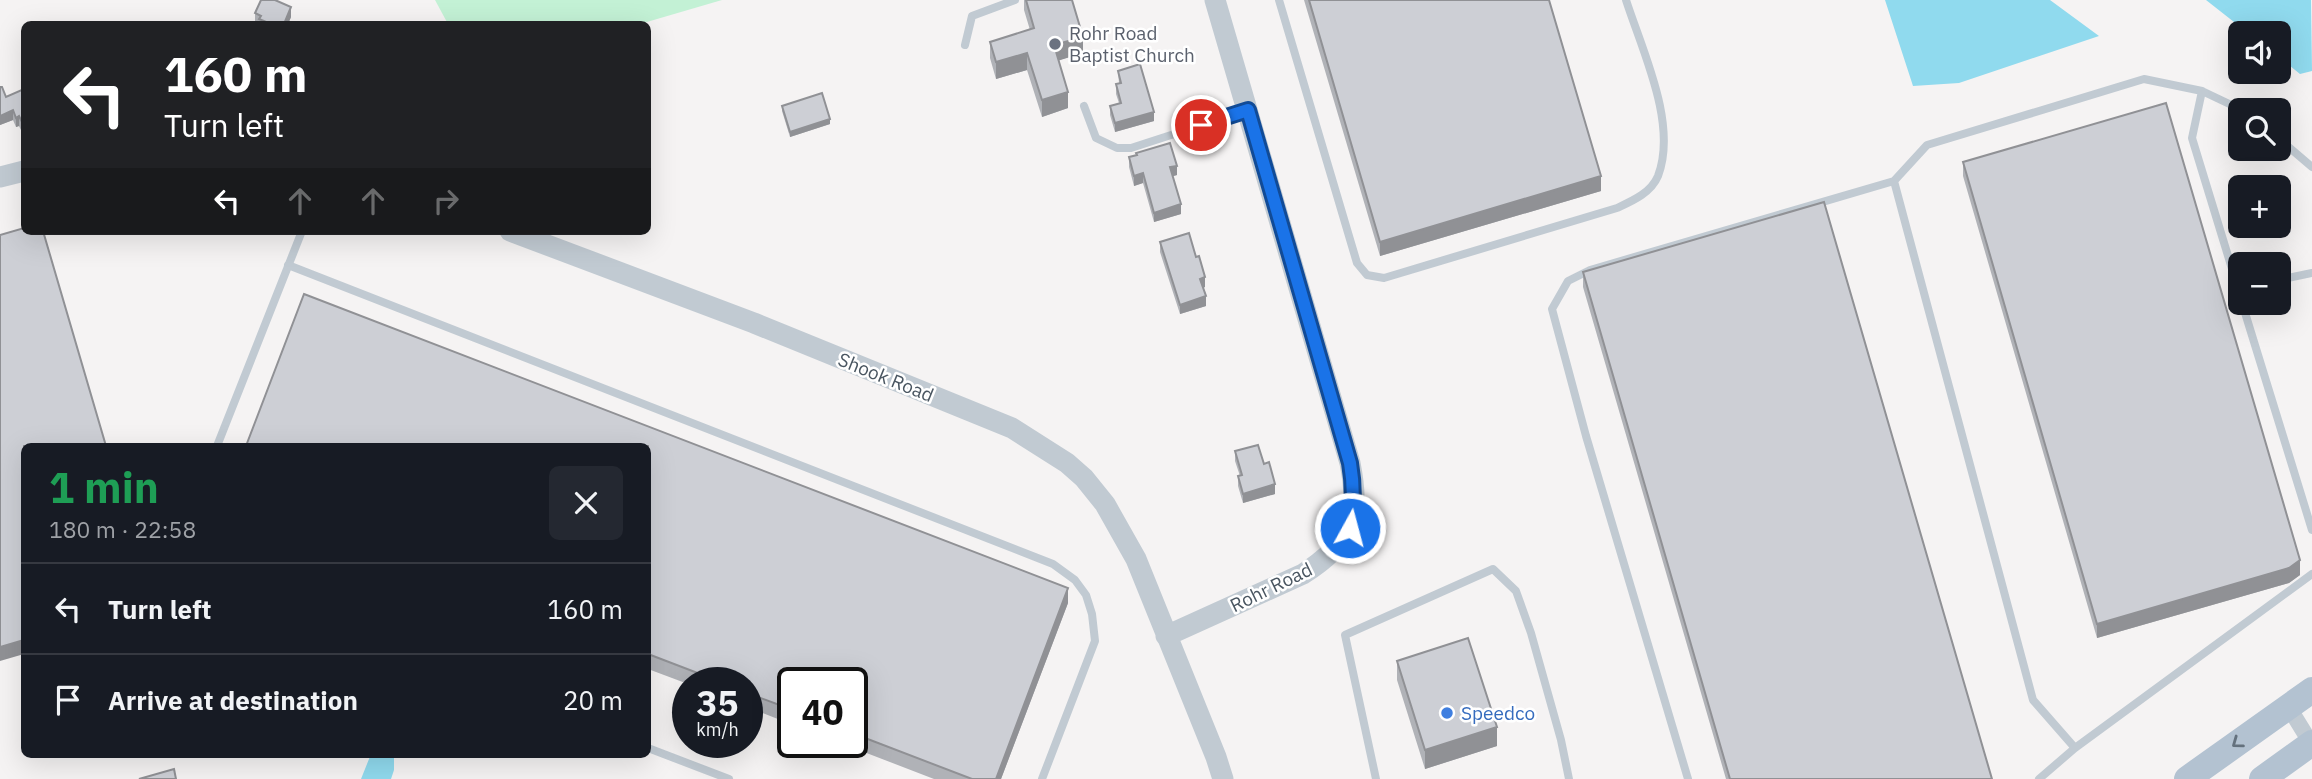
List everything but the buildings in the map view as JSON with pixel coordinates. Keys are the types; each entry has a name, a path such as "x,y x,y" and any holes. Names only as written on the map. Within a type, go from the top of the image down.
{"main road":[{"path":"2187,779 2312,690"},
{"path":"2262,779 2312,744"}],"street":[{"name":"Rohr Road","path":"1166,636 1303,573 1323,561 1350,528 1354,506 1350,463 1215,0"},
{"path":"0,177 21,172"},
{"name":"Shook Road","path":"521,235 766,328 1012,428 1039,444 1084,478 1105,504 1136,559 1166,636"},
{"path":"1166,636 1223,779"},
{"path":"2288,706 2312,744"}],"lane":[{"path":"965,45 972,16 1015,0"},
{"path":"1279,0 1357,263 1367,275 1384,278 1617,208 1640,197 1658,178 1665,142 1659,107 1626,0"},
{"path":"1688,779 1586,436 1552,309 1568,281 1590,270 1894,181 1927,145 2144,79 2202,91 2228,103"},
{"path":"2202,91 2192,138 2228,255"},
{"path":"1084,106 1096,138 1117,148 1131,148 1248,110"},
{"path":"2291,149 2312,167"},
{"path":"1894,181 2033,700 2076,748"},
{"path":"218,443 300,235"},
{"path":"288,265 1053,564 1076,580 1086,595 1092,614 1095,642 1042,779"},
{"path":"2291,277 2312,273"},
{"path":"2246,315 2312,530"},
{"path":"1376,779 1345,635 1493,569 1516,590 1531,633 1569,779"},
{"path":"2039,779 2076,748 2312,574"},
{"path":"651,749 729,779"}],"green space":[{"path":"435,0 722,0 650,21 446,21"}],"water":[{"path":"1885,0 2050,0 2099,36 1959,83 1913,86"},
{"path":"2206,0 2311,0 2312,71 2300,74 2291,67 2291,21 2233,21"},
{"path":"369,758 394,758 391,779 361,779"}],"place":[{"name":"Rohr Road Baptist Church","path":"1055,44"},
{"name":"Speedco","path":"1447,713"}],"route":[{"path":"1201,125 1248,110 1350,463 1354,506 1350,528"}]}
